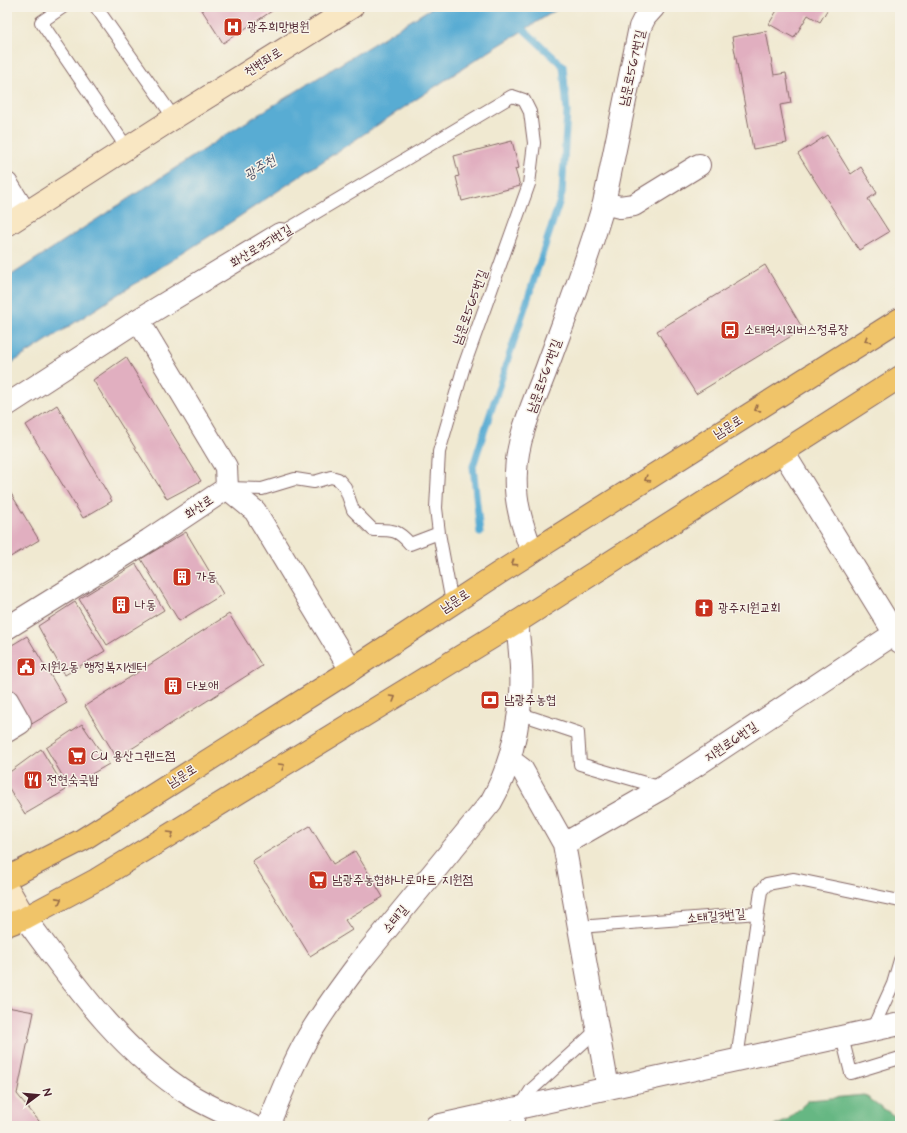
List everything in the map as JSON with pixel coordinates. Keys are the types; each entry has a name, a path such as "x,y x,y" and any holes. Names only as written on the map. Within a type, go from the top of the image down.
{"main road":[{"name":"천변좌로","path":"7,225 174,118 352,7"},
{"name":"남문로","path":"7,878 82,840 900,319"},
{"path":"7,887 16,922 96,880 517,622 900,377"}],"street":[{"name":"남문로567번길","path":"532,552 518,513 516,493 517,457 526,423 593,242 604,203 640,27 645,17 654,7"},
{"path":"604,203 620,207 634,205 699,165"},
{"path":"7,184 25,213"},
{"name":"화산로351번길","path":"7,405 138,320 280,234"},
{"name":"화산로","path":"7,628 149,540 227,488 226,467 138,320"},
{"name":"지원로6번길","path":"564,844 662,788 898,635 782,452"},
{"path":"227,488 255,511 351,670"},
{"name":"소태길","path":"268,1126 289,1074 308,1037 334,997 359,964 491,802 500,786 510,760 522,692 517,622"},
{"path":"7,700 20,723 7,731"},
{"path":"510,760 522,769 564,844 608,1088"},
{"path":"16,922 88,1003 136,1054 191,1095 252,1126"},
{"path":"436,1126 518,1116 608,1088 900,1024"}],"lane":[{"path":"63,7 41,22 127,148"},
{"path":"96,7 174,118"},
{"name":"화산로351번길","path":"280,234 512,96 518,98"},
{"name":"남문로565번길","path":"452,603 436,508 439,452 464,366 529,184 534,143 530,112 524,100 518,98"},
{"path":"227,488 262,489 294,479 314,482 331,477 338,479 345,487 353,510 374,530 389,529 403,536 410,544 439,533"},
{"path":"518,714 578,733 580,764 662,788"},
{"name":"소태길3번길","path":"579,927 758,913 761,891 767,884 794,879 816,882 900,901"},
{"path":"737,1059 758,913"},
{"path":"872,1030 893,984 900,960"},
{"path":"518,1116 531,1090 597,1030"},
{"path":"842,1037 851,1073 900,1058"}],"shaded area":[{"name":"광주희망병원","path":"197,7 286,7 224,46"}],"green space":[{"path":"864,1095 900,1120 900,1126 774,1126 786,1121 809,1100"}],"water":[{"name":"광주천","path":"433,7 561,7 474,61 219,230 7,366 7,278 235,129"}],"building":[{"name":"광주희망병원","path":"200,7 278,7 223,43"},
{"path":"779,7 829,7 820,22 808,15 794,38 769,24"},
{"path":"766,31 774,75 786,73 791,103 780,105 787,143 753,149 732,37"},
{"path":"827,135 851,174 861,167 877,193 868,199 889,232 859,250 798,154"},
{"path":"512,141 519,168 515,169 520,186 462,201 456,177 459,176 454,156"},
{"name":"소태역시외버스정류장","path":"765,265 803,329 696,394 657,331"},
{"path":"126,357 201,481 167,499 93,380"},
{"path":"57,405 112,501 83,518 26,425"},
{"path":"7,487 39,540 7,559"},
{"name":"가동","path":"186,532 223,594 179,621 141,559"},
{"name":"나동","path":"136,564 164,610 107,645 79,599"},
{"path":"75,602 105,651 65,675 38,626"},
{"name":"다보애","path":"229,614 262,666 117,758 85,706"},
{"name":"지원2동 행정복지센터","path":"27,636 67,703 30,725 7,685 7,648"},
{"name":"CU 용산그랜드점","path":"82,724 109,764 69,787 46,748"},
{"name":"전현숙국밥","path":"41,749 66,790 25,814 7,785 7,774"},
{"name":"남광주농협하나로마트 지원점","path":"310,826 333,864 355,851 383,897 345,920 352,930 310,956 252,861"},
{"path":"7,1007 34,1012 17,1094 43,1126 7,1126"}],"waterway":[{"path":"480,533 473,466 562,194 567,111 563,66 518,24"}],"place":[{"name":"광주희망병원","path":"233,27"},
{"name":"소태역시외버스정류장","path":"730,330"},
{"name":"가동","path":"182,577"},
{"name":"나동","path":"121,605"},
{"name":"광주지원교회","path":"704,608"},
{"name":"지원2동 행정복지센터","path":"26,667"},
{"name":"다보애","path":"173,686"},
{"name":"남광주농협","path":"490,700"},
{"name":"CU 용산그랜드점","path":"77,756"},
{"name":"전현숙국밥","path":"33,780"},
{"name":"남광주농협하나로마트 지원점","path":"318,880"}]}
